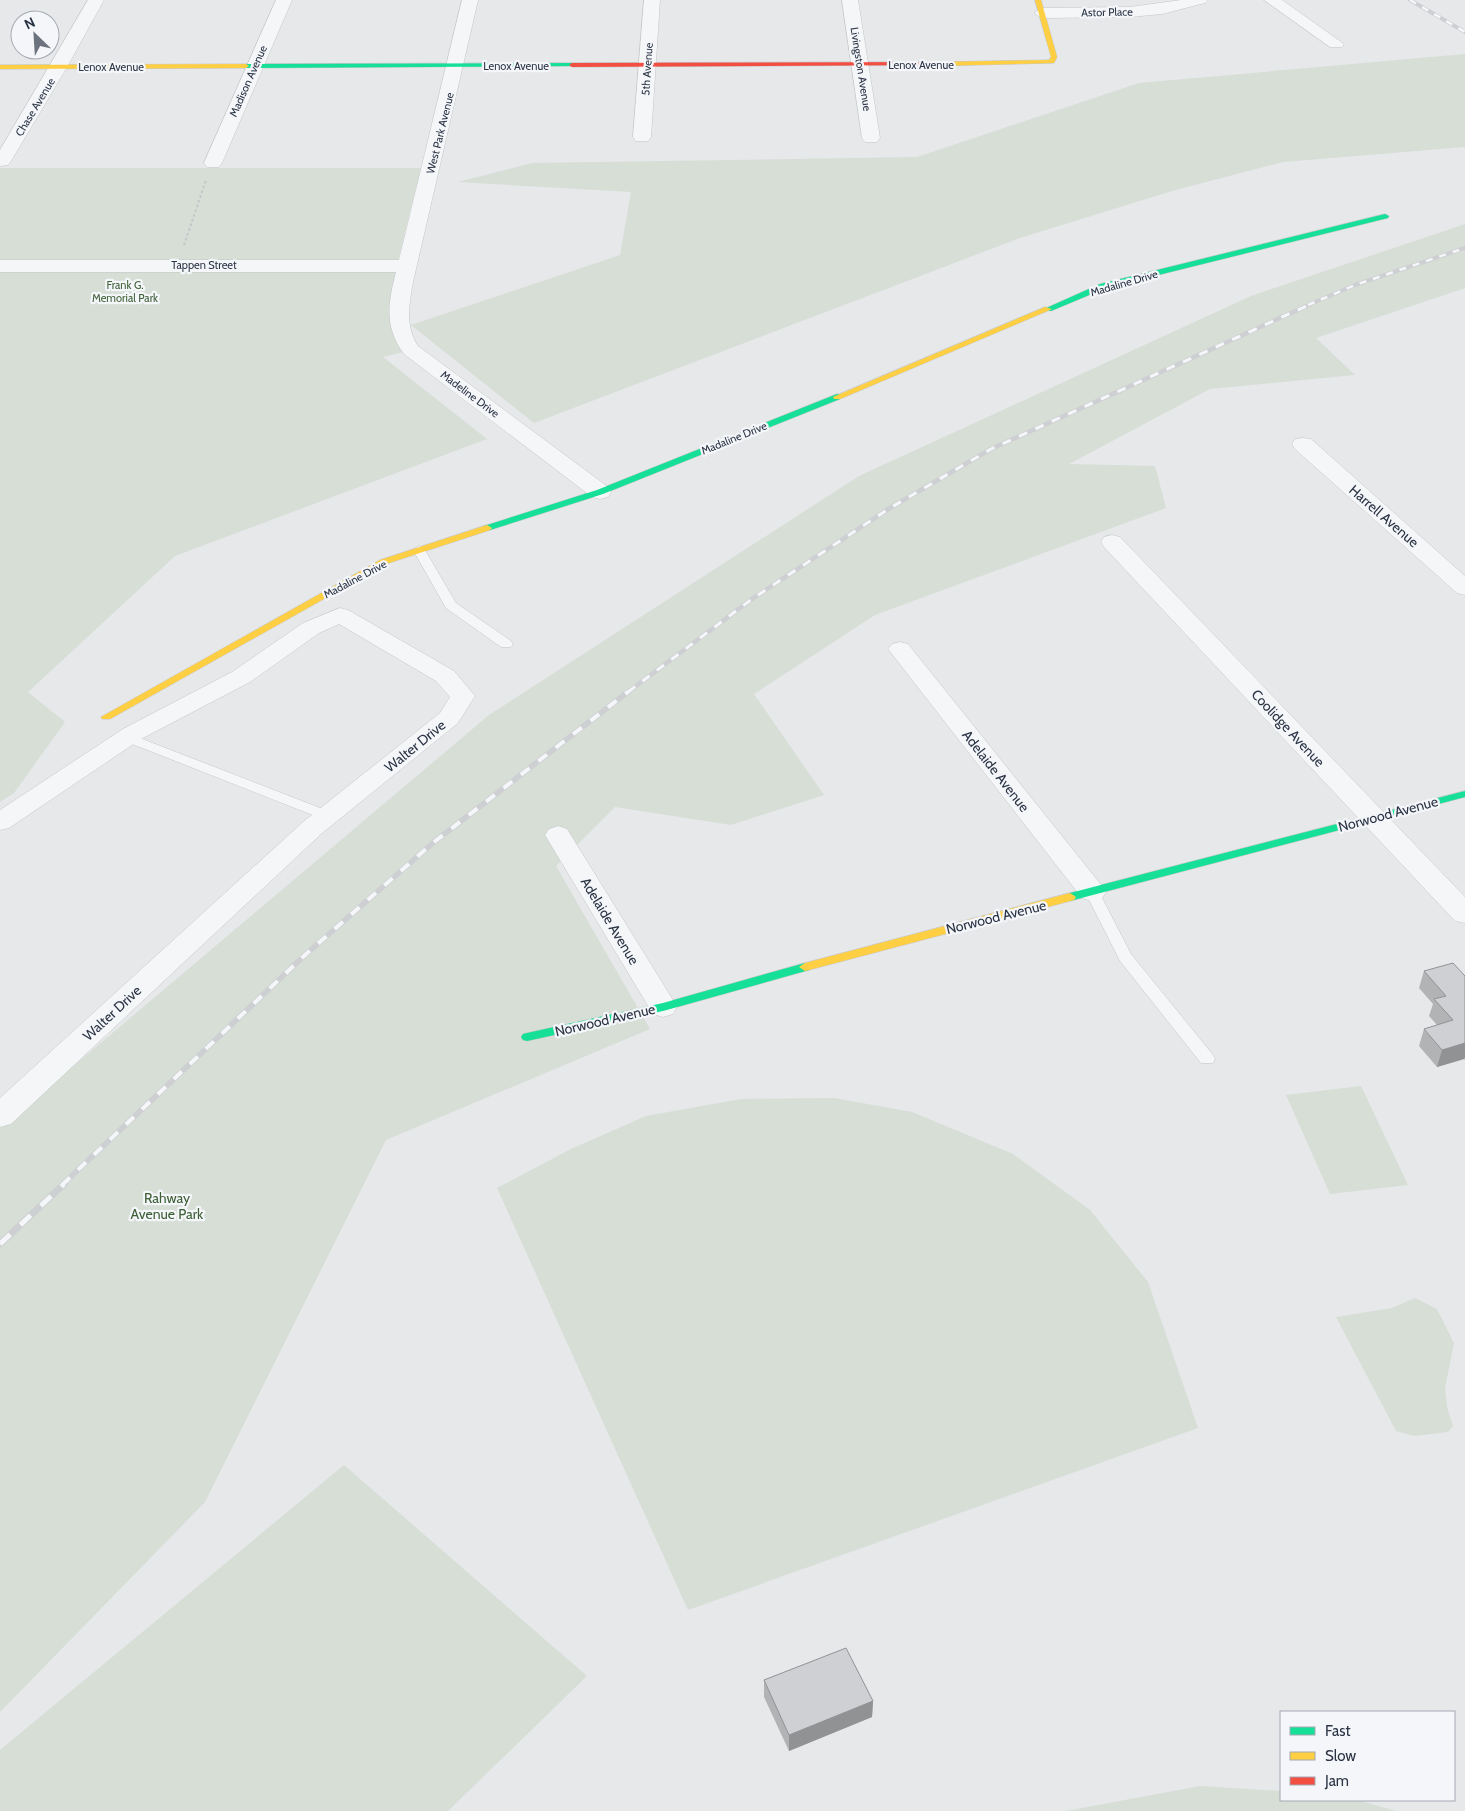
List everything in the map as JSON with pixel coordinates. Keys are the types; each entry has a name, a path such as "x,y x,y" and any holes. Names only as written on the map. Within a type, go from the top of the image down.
{"street":[{"name":"Chase Avenue","path":"2,161 59,67 96,0"},
{"name":"Madison Avenue","path":"213,163 284,0"},
{"name":"West Park Avenue","path":"408,266 470,0"},
{"name":"5th Avenue","path":"642,137 652,0"},
{"name":"Livingston Avenue","path":"850,0 862,65 871,138"},
{"name":"Astor Place","path":"1040,6 1138,11 1162,9 1200,0"},
{"path":"1272,0 1336,44"},
{"name":"Lenox Avenue","path":"0,67 1033,64 1052,62 1054,57 1040,6"},
{"name":"Madaline Drive","path":"106,717 383,562 600,492 870,384 1103,286 1385,216"},
{"name":"Tappen Street","path":"0,266 408,266"},
{"name":"Madeline Drive","path":"408,266 398,318 401,336 411,350 600,492"},
{"name":"Harrell Avenue","path":"1303,444 1465,588"},
{"name":"Coolidge Avenue","path":"1112,542 1465,914"},
{"name":"Walter Drive","path":"0,822 127,737 241,677 311,628 340,616 445,676 463,696 449,718 328,816 0,1116"},
{"name":"Adelaide Avenue","path":"900,649 1092,892"},
{"name":"Norwood Avenue","path":"527,1037 663,1007 836,958 1465,794"},
{"name":"Adelaide Avenue","path":"558,834 663,1007"}],"lane":[{"path":"419,550 451,605 506,644"},
{"path":"127,737 328,816"},
{"path":"1092,892 1125,958 1207,1059"}],"path":[{"path":"182,265 184,238 213,163"}],"green space":[{"path":"1465,54 1465,147 1283,162 1172,191 1020,238 534,423 411,325 620,255 631,192 458,182 532,163 917,157 1139,83"},
{"name":"Frank G. Memorial Park","path":"0,168 426,168 403,282 411,350 383,357 487,439 175,556 28,692 65,722 14,793 0,802"},
{"name":"Rahway Avenue Park","path":"1465,224 1465,288 1316,338 1355,375 1210,389 1069,464 1155,466 1166,508 875,615 754,694 824,795 731,825 615,807 556,866 650,1029 386,1140 205,1502 0,1712 0,1128 489,715 859,476 1251,296"},
{"path":"1361,1086 1408,1185 1330,1194 1286,1095"},
{"path":"834,1098 912,1112 1013,1154 1090,1210 1148,1282 1198,1428 688,1610 497,1188 571,1149 646,1116 741,1099"},
{"path":"1415,1298 1437,1309 1454,1343 1445,1388 1447,1407 1453,1426 1448,1432 1414,1436 1396,1431 1336,1317 1392,1308"},
{"path":"344,1465 587,1676 448,1811 0,1811 0,1750"},
{"path":"1200,1786 1280,1791 1280,1801 1361,1801 1396,1811 1066,1811"}],"building":[{"path":"1453,963 1465,976 1465,1043 1442,1050 1424,1029 1453,1020 1434,999 1446,996 1424,971"},
{"path":"846,1648 873,1701 789,1735 764,1680"}],"railway":[{"path":"1410,0 1465,32"},
{"path":"1308,305 1355,285 1465,248"},
{"path":"628,692 752,599 890,508 991,449 1311,304"},
{"path":"62,1185 305,955 434,842 629,691"},
{"path":"0,1244 64,1184"}],"traffic: fast":[{"path":"246,66 572,65"},
{"path":"1048,309 1103,286 1385,216"},
{"path":"487,528 600,492 837,397"},
{"path":"1070,897 1465,794"},
{"path":"527,1037 663,1007 805,967"}],"traffic: slow":[{"path":"934,64 1052,62 1054,57 1038,0"},
{"path":"0,67 246,66"},
{"path":"837,397 1048,309"},
{"path":"106,717 383,562 487,528"},
{"path":"805,967 1070,897"}],"traffic: jam":[{"path":"572,65 934,64"}]}
